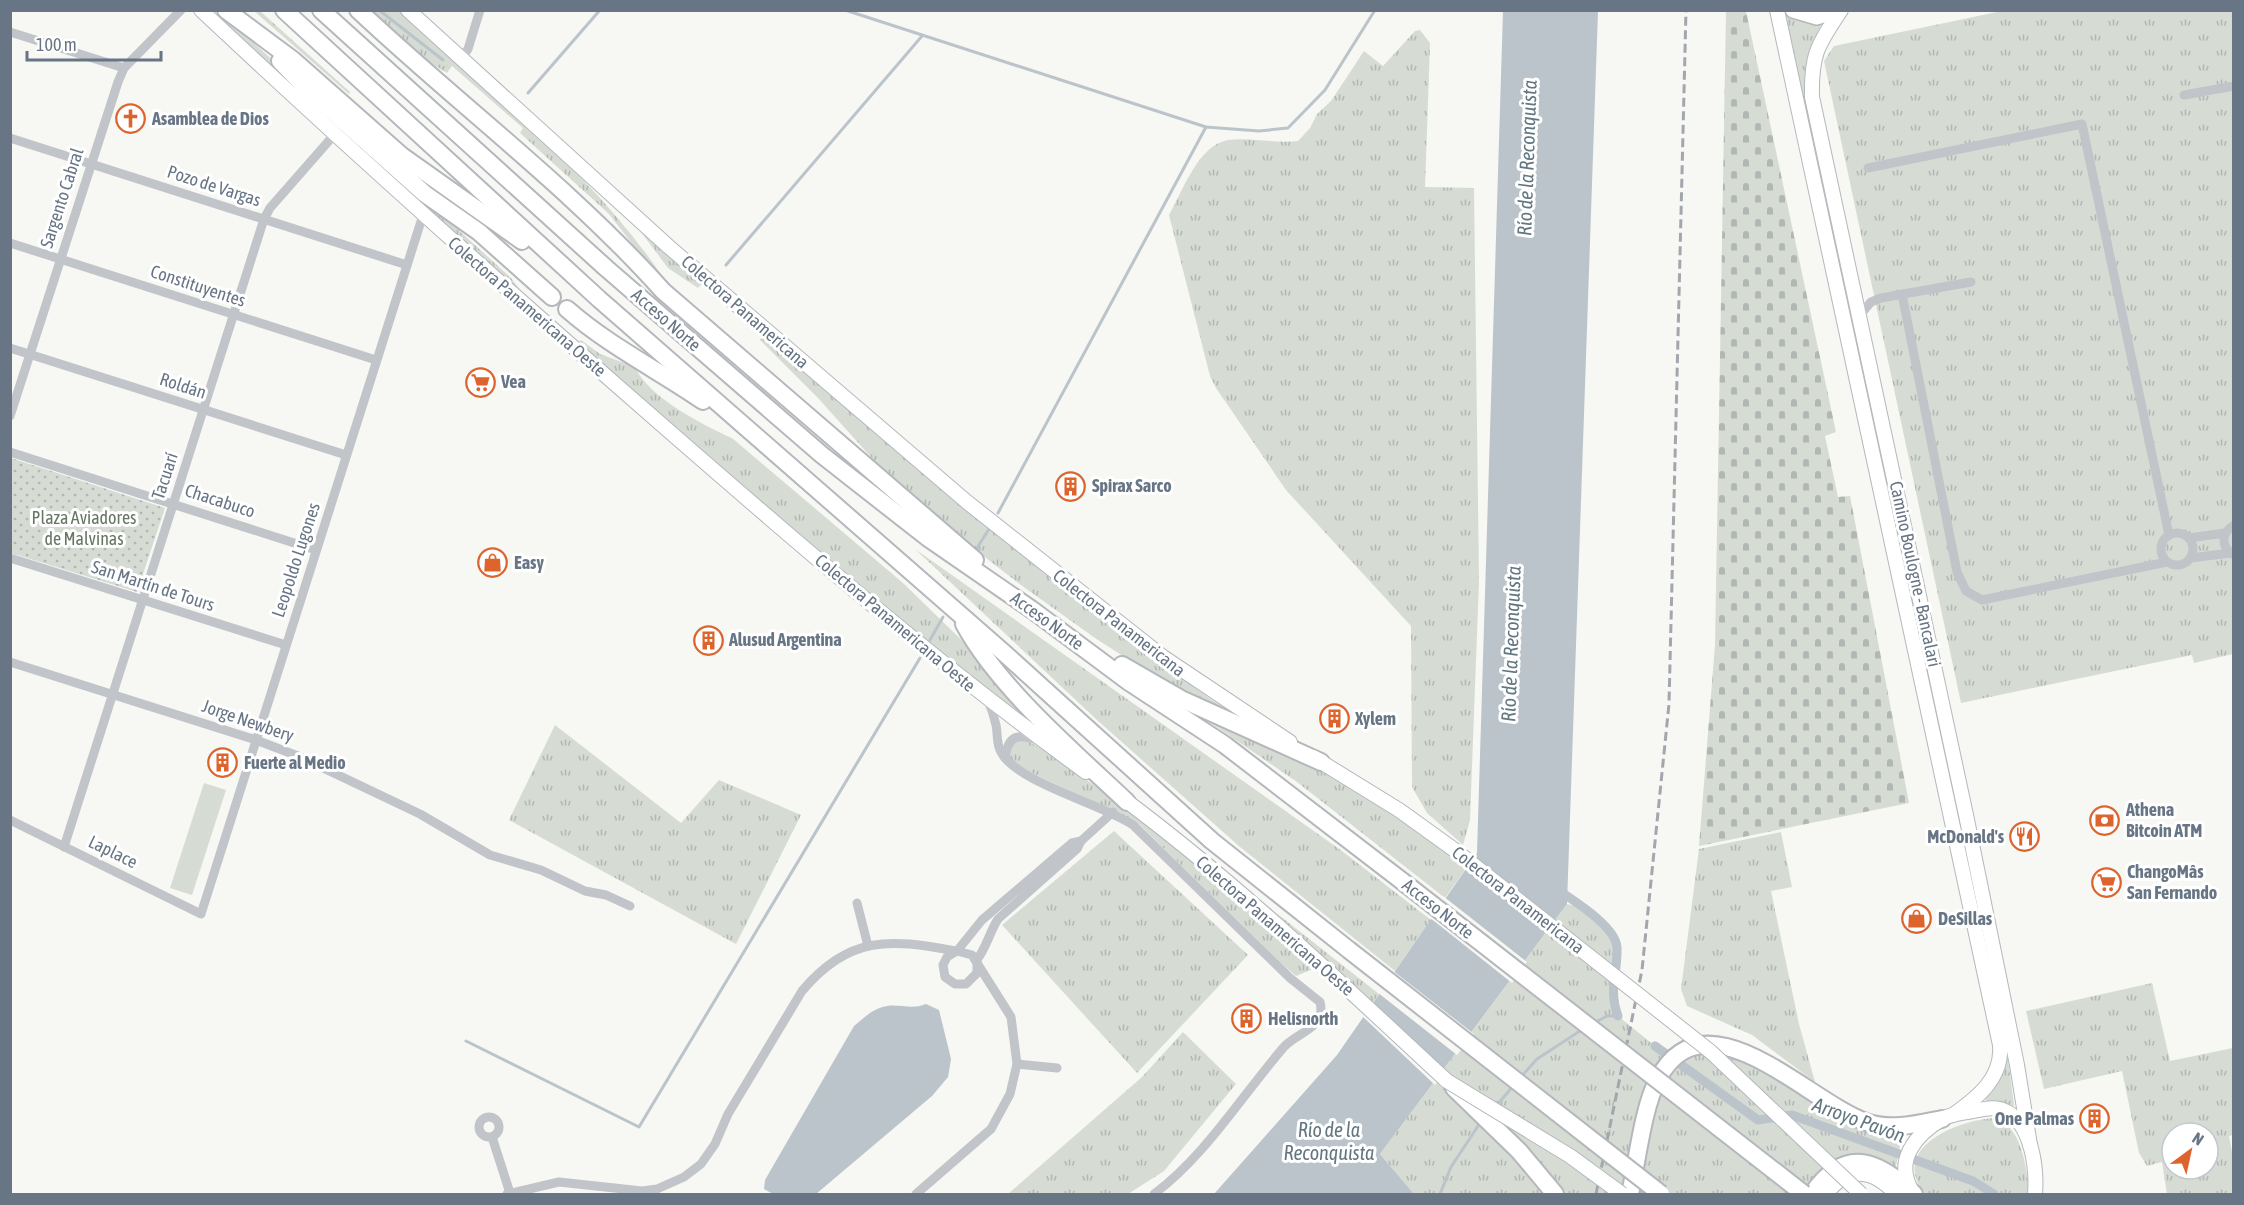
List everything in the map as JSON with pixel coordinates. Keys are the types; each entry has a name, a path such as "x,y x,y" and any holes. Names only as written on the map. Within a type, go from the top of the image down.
{"highway":[{"path":"226,10 293,60 402,156 480,209 599,299"},
{"name":"Acceso Norte","path":"284,10 599,299 776,451 1212,841 1661,1194"},
{"name":"Acceso Norte","path":"321,10 606,268 822,455 928,538 1031,609 1129,682 1225,745 1804,1194"},
{"path":"358,10 517,148 619,243 663,291 1031,609 1181,699 1321,762"},
{"path":"248,28 307,89 417,187 479,232 552,297"},
{"path":"567,309 616,348 672,380 776,451"},
{"path":"959,615 979,651 1120,807"},
{"path":"1630,1194 1653,1090 1667,1065 1683,1053 1712,1044 1739,1049 1844,1112 1875,1124 1902,1126 1948,1117"},
{"path":"1447,1081 1519,1151 1555,1194"},
{"path":"1812,1194 1832,1171 1858,1162 1887,1171 1914,1194"}],"main road":[{"name":"Colectora Panamericana Oeste","path":"201,10 423,215 741,494 987,698 1045,742 1120,807 1225,879 1447,1081 1563,1152 1622,1194"},
{"name":"Colectora Panamericana","path":"408,10 669,247 967,502 1187,675 1399,810 1456,851 1702,1045 1861,1194"},
{"name":"Camino Boulogne - Bancalari","path":"1777,10 2000,1045 2000,1063 1993,1079 1976,1098 1917,1140 1908,1152 1905,1168 1914,1194"},
{"path":"1793,10 1817,17 1837,10"},
{"name":"Camino Boulogne - Bancalari","path":"1841,10 1818,45 1814,57 1812,97 2018,1065 2037,1191"},
{"path":"1948,1117 1988,1109 2004,1110 2022,1126 2030,1145"},
{"path":"1826,1194 1841,1179 1862,1173 1880,1179 1896,1194"}],"street":[{"name":"Sargento Cabral","path":"10,416 90,164 124,68 181,10"},
{"path":"461,59 468,49 480,10"},
{"path":"10,32 124,68"},
{"path":"2184,96 2234,86"},
{"path":"1868,168 2082,124 2169,535 2161,548 2167,562"},
{"name":"Tacuarí","path":"64,847 264,219 270,208 334,135"},
{"name":"Pozo de Vargas","path":"10,138 407,265"},
{"name":"Leopoldo Lugones","path":"201,914 423,215"},
{"name":"Constituyentes","path":"10,243 376,360"},
{"path":"1859,316 1871,302 1971,282"},
{"path":"1902,294 1957,572 1966,591 1982,600 2167,562 2182,565 2191,558 2232,554"},
{"name":"Roldán","path":"10,348 346,455"},
{"name":"Chacabuco","path":"10,452 316,550"},
{"path":"2169,535 2179,533 2189,538 2225,533 2234,525"},
{"path":"2225,533 2224,544 2232,554"},
{"path":"2189,538 2194,548 2191,558"},
{"name":"San Martín de Tours","path":"10,558 286,645"},
{"name":"Jorge Newbery","path":"10,662 256,740 298,756 420,814 490,855 541,870 585,891 606,895 630,906"},
{"path":"987,698 997,726 999,747 1005,758 1024,774 1120,807 1143,833 1282,970 1317,998 1322,1006 1321,1016 1317,1023 1287,1044 1190,1163 1154,1194"},
{"path":"1005,758 1007,744 1014,737 1023,735 1045,742"},
{"path":"972,981 977,973 977,962 987,947 992,928 998,919 1077,849 1081,841 1120,807"},
{"name":"Laplace","path":"10,820 201,914"},
{"path":"943,965 947,957 956,951 982,920 1072,843 1081,841"},
{"path":"857,903 868,945"},
{"path":"982,920 992,928"},
{"path":"492,1137 508,1194 559,1182 642,1191 657,1189 684,1177 701,1164 715,1144 728,1114 802,991 817,974 833,962 868,945 912,943 965,951 977,962 1011,1017 1017,1064 1010,1094 991,1129 916,1194"},
{"path":"932,947 940,954 945,977 955,984 972,981 993,986"},
{"path":"1017,1064 1057,1068"}],"green space":[{"path":"207,11 212,11 255,44 511,278 520,290 518,293"},
{"path":"254,11 260,11 350,92 349,94"},
{"path":"366,11 400,11 509,108 545,141 612,211 671,289 669,291 609,214 520,133 523,128 452,66 447,73 403,46"},
{"path":"1726,11 1746,11 1836,432 1825,436 1838,497 1850,496 1909,803 1699,846 1715,645"},
{"path":"1783,11 1822,23 1810,49 1805,79 1875,434"},
{"path":"2002,11 2233,11 2233,654 2194,663 2192,655 1961,703 1824,61 1834,46"},
{"path":"1420,30 1430,43 1425,187 1474,188 1479,581 1470,820 1463,845 1427,813 1412,787 1411,626 1286,490 1216,388 1210,376 1169,215 1193,170 1208,150 1228,140 1298,141 1310,128 1317,114 1331,101 1364,51 1383,66 1415,31"},
{"path":"638,228 702,283 698,288 668,268"},
{"path":"762,337 1112,628 1212,700 1274,738 1191,700 1095,638 1021,585 928,513 888,476 818,398 760,340"},
{"path":"581,340 600,354 635,367 642,378 664,399 692,418 732,438 903,583 978,656 1075,759 944,658 762,505 577,344"},
{"name":"Plaza Aviadores de Malvinas","path":"11,458 165,508 137,592 11,553"},
{"path":"915,549 1342,851 1431,920 1395,971 1240,847 1097,720"},
{"path":"1182,703 1325,770 1419,830 1467,867 1445,898 1297,782"},
{"path":"555,725 681,823 719,780 801,815 736,944 509,820"},
{"path":"1024,740 1038,746 1140,817 1212,877 1313,969 1296,976 1140,825 1010,760 1009,749 1014,742"},
{"path":"204,783 226,790 192,895 170,888"},
{"path":"1114,831 1248,955 1137,1073 1002,925"},
{"path":"1781,832 1792,887 1771,891 1799,1024 1815,1082 1752,1035 1687,1006 1681,989 1699,849"},
{"path":"1241,885 1379,994 1369,1008"},
{"path":"1567,904 1585,908 1612,935 1617,946 1612,999 1618,1016 1655,1046 1667,1065 1630,1194 1414,1194 1380,1154"},
{"path":"1979,930 1983,930 2002,1014 2014,1105 2010,1109 1989,1105 1985,1098 2005,1067 2005,1052"},
{"path":"2152,983 2170,1061 2233,1048 2233,1135 2229,1136 2233,1157 2233,1194 2167,1194 2165,1181 2220,1181 2220,1121 2160,1121 2160,1163 2147,1166 2139,1153 2122,1071 2044,1089 2026,1011"},
{"path":"1183,1032 1236,1084 1164,1171 1128,1194 1008,1194 1142,1077"},
{"path":"1696,1053 1746,1056 1840,1118 1896,1138 1900,1146 1895,1170 1807,1194 1639,1194 1658,1097 1670,1073"},
{"path":"1995,1118 2004,1123 2017,1139 2027,1173 2029,1194 1925,1194 1916,1178 1915,1163 1921,1150 1946,1131 1963,1124"}],"water":[{"name":"Río de la Reconquista","path":"1503,11 1598,11 1567,904 1380,1154 1414,1194 1214,1194 1337,1055 1477,853"},
{"path":"926,1004 939,1010 951,1059 948,1077 932,1096 816,1194 773,1194 764,1189 765,1180 854,1026 882,1007 916,1007"}],"pier":[{"path":"1443,896 1527,962 1512,983 1429,917"},
{"path":"1392,970 1474,1034 1457,1055 1377,992"},
{"path":"1367,1007 1443,1075 1435,1085 1361,1015"}],"waterway":[{"path":"379,10 443,60"},
{"path":"528,93 600,10"},
{"path":"845,10 1206,127 1259,131 1288,128 1325,90 1375,10"},
{"path":"726,265 922,36"},
{"path":"998,513 1206,127"},
{"path":"977,548 989,529"},
{"path":"930,640 943,617"},
{"path":"466,1041 639,1127 920,658"},
{"name":"Arroyo Pavón","path":"1558,890 1593,915 1615,939 1617,957 1614,997 1618,1016"},
{"path":"1594,1023 1607,1016 1618,1016"},
{"path":"1520,1078 1537,1059 1583,1029"},
{"name":"Arroyo Pavón","path":"1655,1046 1758,1120 1792,1115 1973,1181 1994,1194"},
{"path":"1497,1105 1514,1085"},
{"path":"1440,1194 1451,1167 1480,1123"}],"railway":[{"path":"1596,1194 1642,970 1669,704 1686,10"}],"place":[{"name":"Asamblea de Dios","path":"131,119"},
{"name":"Vea","path":"480,382"},
{"name":"Spirax Sarco","path":"1071,486"},
{"name":"Easy","path":"493,563"},
{"name":"Alusud Argentina","path":"708,640"},
{"name":"Xylem","path":"1334,719"},
{"name":"Fuerte al Medio","path":"223,763"},
{"name":"Athena Bitcoin ATM","path":"2105,820"},
{"name":"McDonald's","path":"2025,837"},
{"name":"ChangoMâs San Fernando","path":"2106,882"},
{"name":"DeSillas","path":"1917,919"},
{"name":"Helisnorth","path":"1247,1019"},
{"name":"One Palmas","path":"2095,1119"}]}
